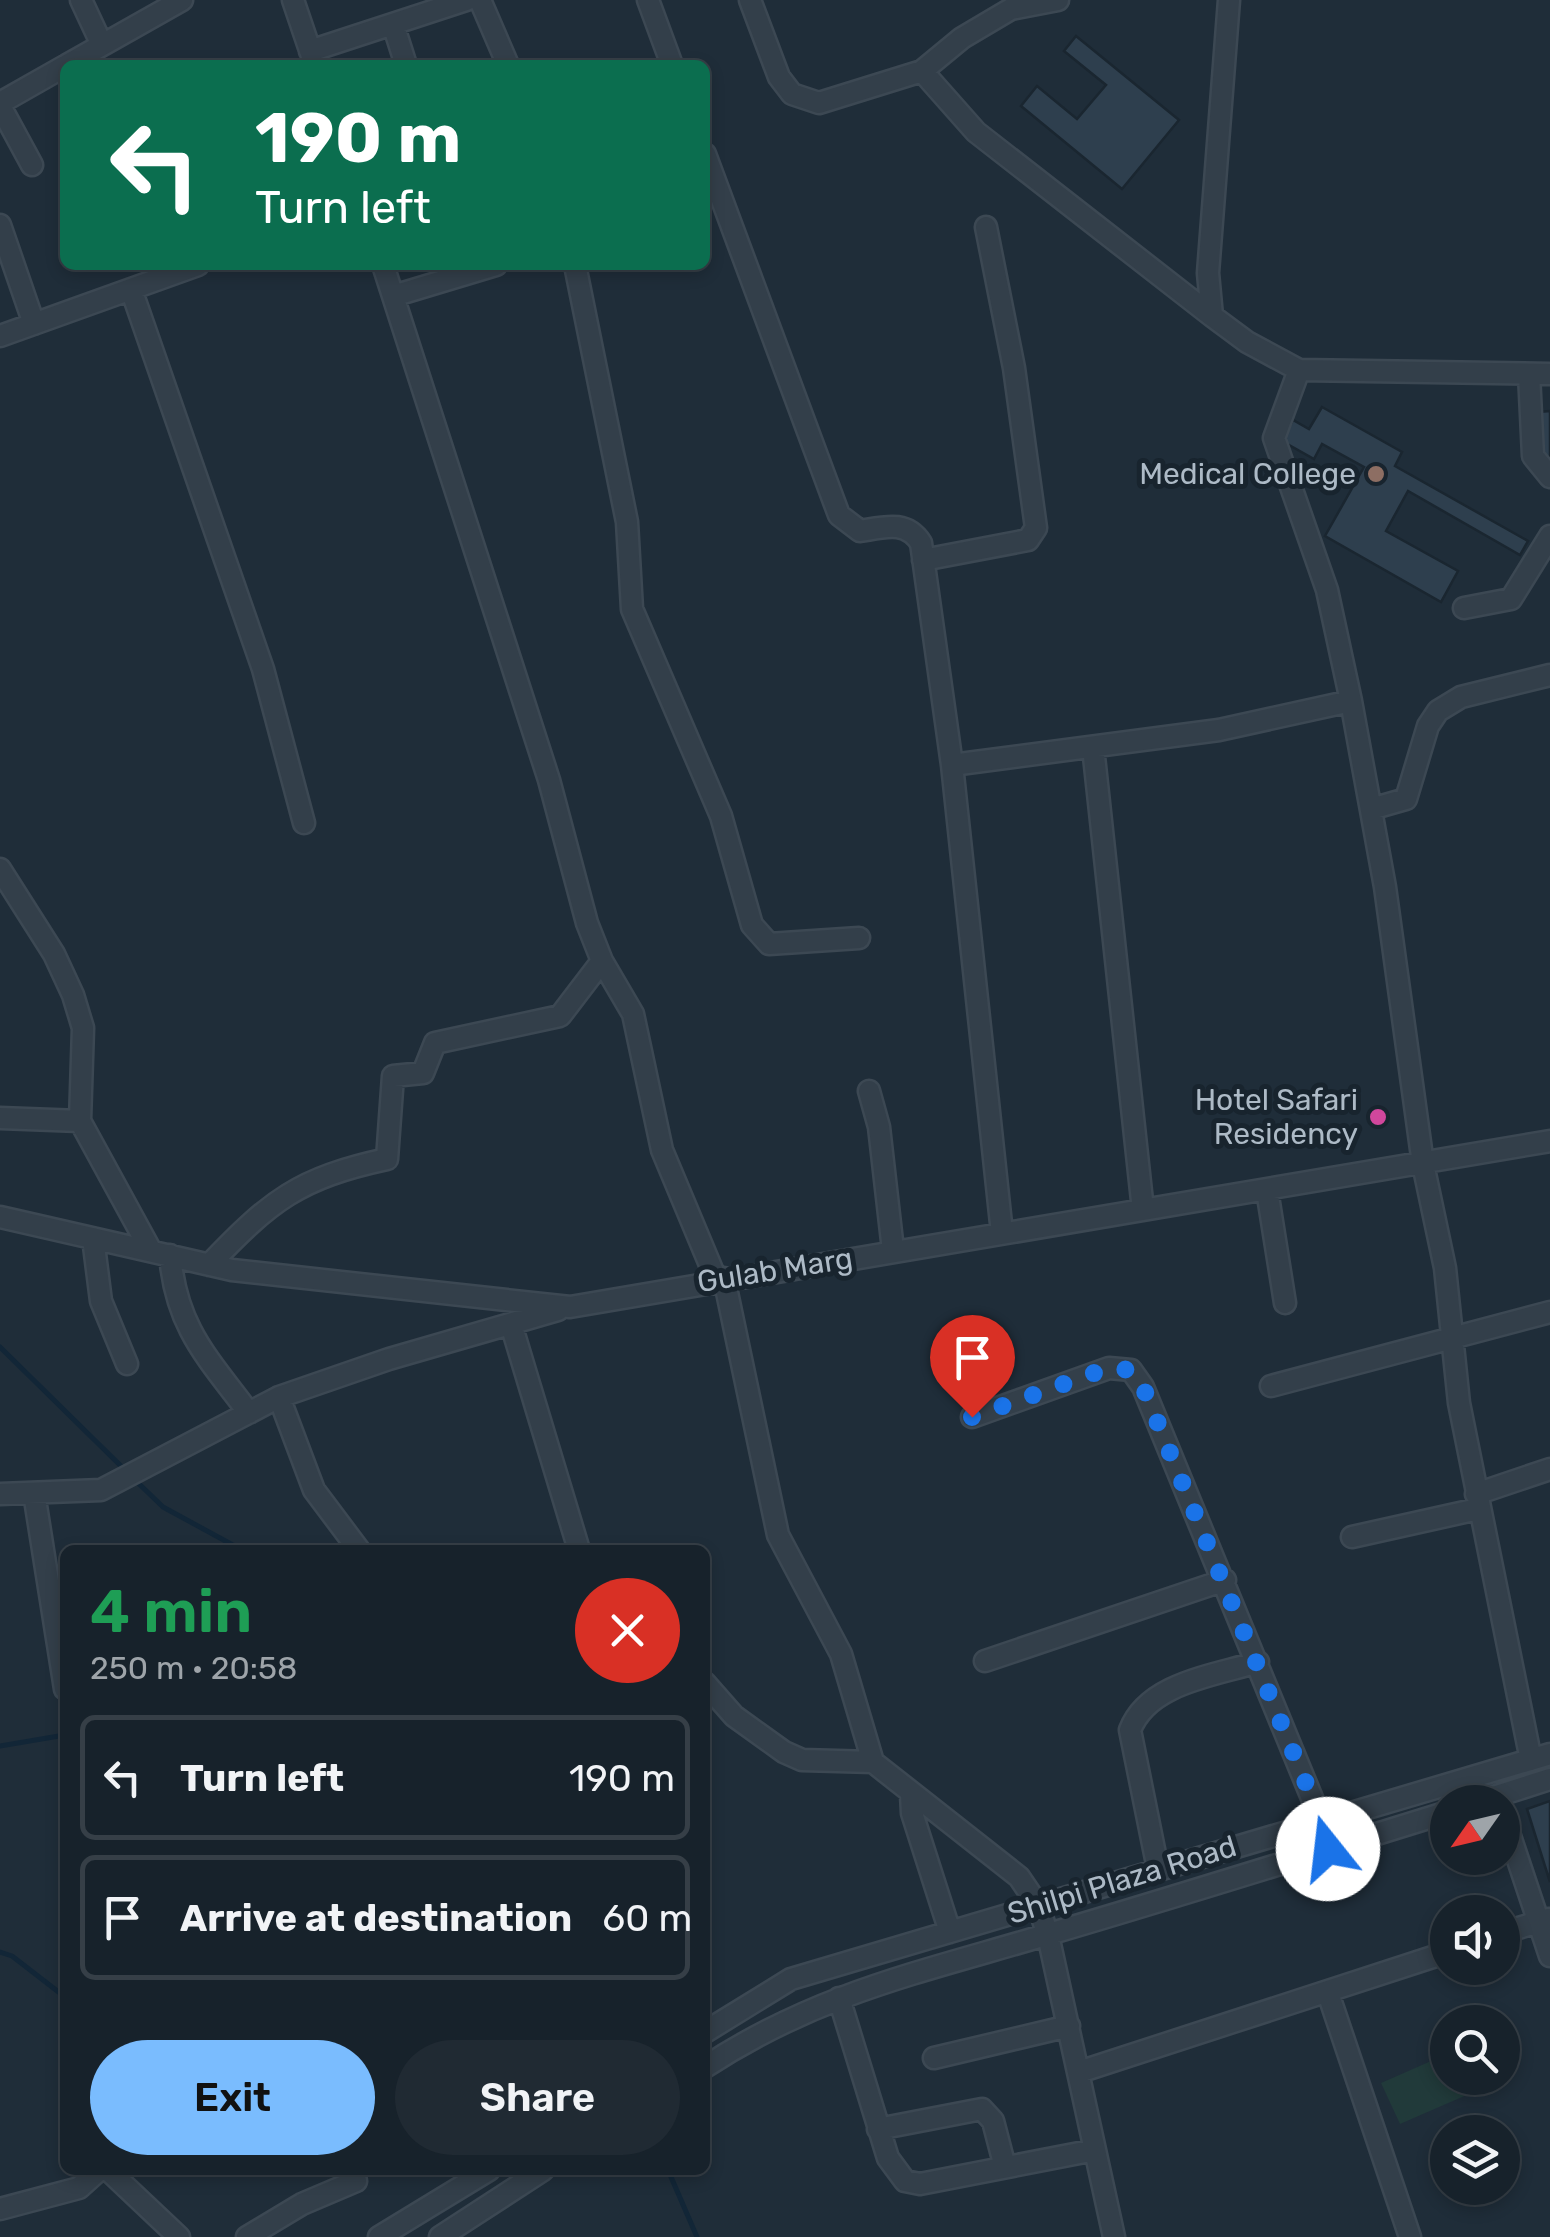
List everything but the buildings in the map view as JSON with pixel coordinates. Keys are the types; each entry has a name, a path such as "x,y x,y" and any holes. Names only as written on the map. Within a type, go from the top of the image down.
{"street":[{"path":"81,0 102,45"},
{"path":"76,60 182,0"},
{"path":"293,0 313,58 393,24 466,0"},
{"path":"480,0 506,60"},
{"path":"648,0 670,60"},
{"path":"750,0 779,76 792,94 819,103 922,71 962,38 1011,10 1058,0"},
{"path":"1212,316 1208,273 1229,0"},
{"path":"393,24 404,60"},
{"path":"32,166 0,104 60,69"},
{"path":"922,71 976,132 1246,342 1300,370 1540,374 1534,456 1550,477"},
{"path":"710,167 839,515 860,531 897,525 913,532 924,560 952,765 1002,1233"},
{"path":"0,224 34,324"},
{"path":"924,560 1028,540 1036,528 1014,368 986,227"},
{"path":"0,336 184,270"},
{"path":"385,270 549,780 587,923 602,961 634,1014 662,1150 720,1278 778,1535 841,1654 873,1762 1018,1877 1038,1906 1069,2026 1114,2237"},
{"path":"393,296 474,270"},
{"path":"576,270 627,522 632,609 721,816 752,925 769,944 859,938"},
{"path":"132,289 263,669 304,823"},
{"path":"1300,370 1274,438 1327,590 1350,701 1477,1501 1541,1757"},
{"path":"1464,608 1511,598 1550,536"},
{"path":"1370,808 1406,799 1428,726 1448,702 1550,675"},
{"path":"952,765 1219,730 1350,701"},
{"path":"1093,746 1143,1210"},
{"path":"0,868 54,954 78,1011 83,1028 80,1120 160,1253 173,1298 197,1344 249,1413"},
{"path":"209,1264 256,1216 299,1185 330,1171 387,1158 393,1076 423,1073 435,1043 560,1016 602,961"},
{"path":"869,1091 879,1127 894,1250"},
{"path":"0,1118 80,1120"},
{"name":"Gulab Marg","path":"0,1217 209,1264 570,1307 720,1278 1550,1141"},
{"path":"1267,1190 1285,1304"},
{"path":"93,1238 101,1301 127,1364"},
{"path":"0,1494 101,1490 279,1398 570,1307"},
{"path":"1271,1386 1550,1312"},
{"path":"511,1324 578,1545"},
{"path":"972,1417 1108,1368 1131,1370 1143,1387 1225,1580 1321,1820 1328,1849"},
{"path":"279,1398 314,1490 355,1545"},
{"path":"1352,1537 1477,1501 1550,1469"},
{"path":"34,1493 60,1657"},
{"path":"986,1661 1225,1580"},
{"path":"1158,1869 1130,1730 1137,1712 1147,1701 1168,1691 1258,1662"},
{"path":"710,1689 734,1716 784,1752 802,1760 873,1762"},
{"name":"Shilpi Plaza Road","path":"710,2029 791,1978 1541,1757"},
{"path":"1520,1793 1550,1780"},
{"path":"912,1794 912,1813 950,1932"},
{"name":"Shilpi Plaza Road","path":"710,2064 763,2029 904,1974 1048,1935 1430,1818"},
{"path":"1520,1863 1544,1920 1550,1956"},
{"path":"1520,1927 1544,1920"},
{"path":"1079,2072 1430,1958"},
{"path":"1328,1993 1410,2237"},
{"path":"839,1998 888,2158 905,2181 920,2184 1096,2150"},
{"path":"934,2058 1069,2026"},
{"path":"878,2129 982,2109 993,2121 1006,2167"},
{"path":"0,2209 79,2188 93,2175"},
{"path":"113,2175 170,2234"},
{"path":"379,2237 481,2175"},
{"path":"440,2237 535,2175"},
{"path":"246,2237 302,2204 356,2181"},
{"path":"413,2217 426,2237"}],"green space":[{"path":"1430,2061 1430,2095 1467,2095 1400,2124 1381,2083"}],"waterway":[{"path":"0,1347 126,1471"},
{"path":"134,1479 163,1507 233,1545"},
{"path":"0,1746 60,1736"},
{"path":"0,1952 12,1956 60,1993"},
{"path":"670,2175 697,2237"}],"place":[{"name":"Medical College","path":"1376,474"},
{"name":"Hotel Safari Residency","path":"1378,1117"}],"route":[{"path":"972,1417 1108,1368 1120,1366 1131,1370 1143,1387 1225,1580 1321,1820 1328,1849"}]}
